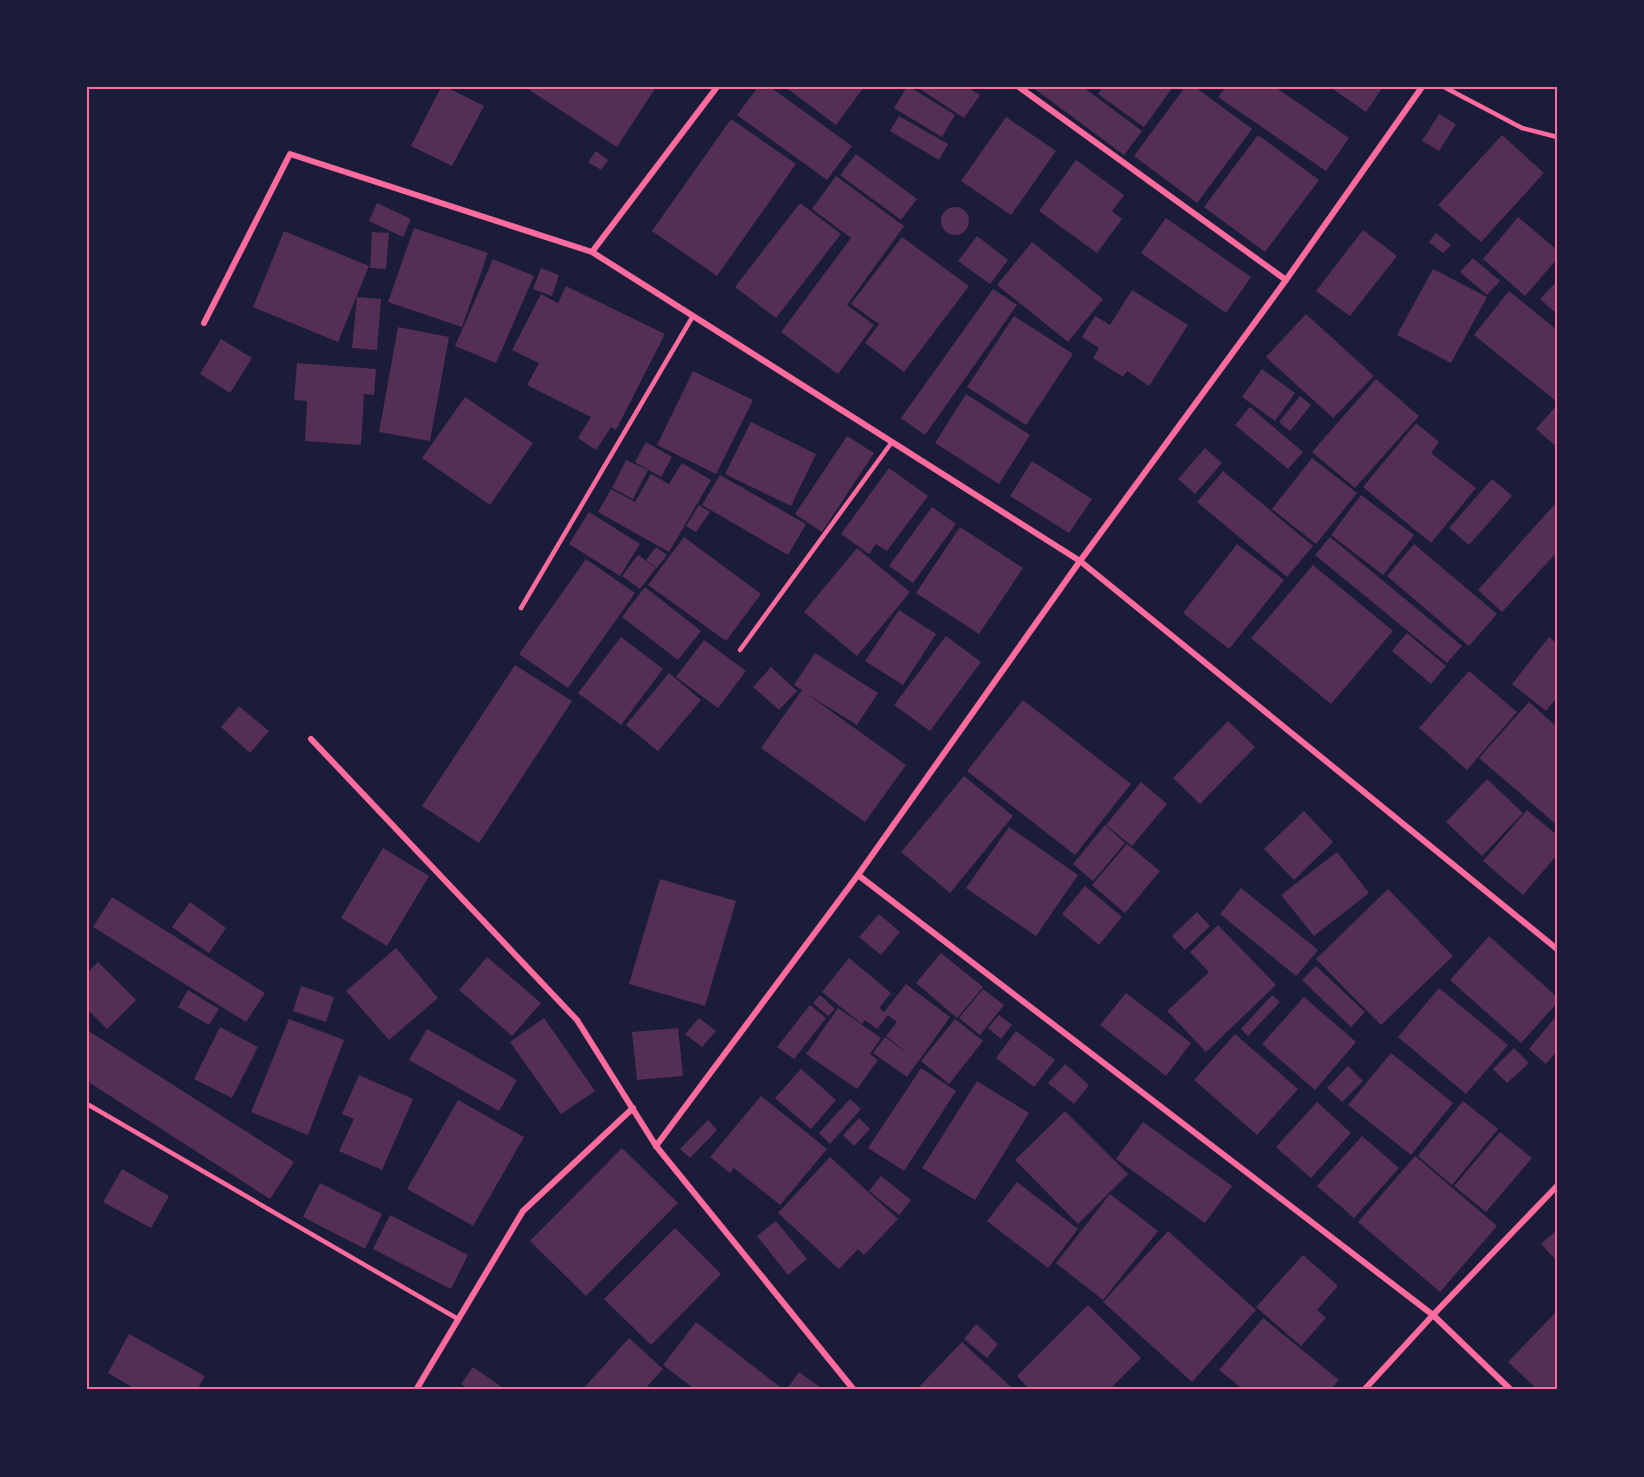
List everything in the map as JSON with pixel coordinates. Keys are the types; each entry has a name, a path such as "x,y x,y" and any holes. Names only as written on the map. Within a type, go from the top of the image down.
{"street":[{"path":"592,252 717,87"},
{"path":"1019,87 1286,280"},
{"path":"656,1146 858,875 1080,561 1286,280 1422,87"},
{"path":"204,323 290,154 592,252 1080,561 1557,950"},
{"path":"311,739 577,1020 656,1146 854,1390"},
{"path":"858,875 1433,1315 1511,1390"},
{"path":"416,1390 523,1211 633,1108"},
{"path":"1364,1390 1557,1186"}],"lane":[{"path":"1444,87 1522,128 1557,137"},
{"path":"521,608 693,316"},
{"path":"740,650 892,442"},
{"path":"87,1104 458,1319"}],"building":[{"path":"441,87 446,87 484,106 452,166 411,146"},
{"path":"530,87 656,87 617,147 528,89"},
{"path":"758,87 770,87 852,146 827,180 737,115"},
{"path":"785,87 864,87 836,125"},
{"path":"907,87 955,115 942,137 894,108"},
{"path":"917,87 968,87 980,95 964,118"},
{"path":"1032,87 1083,87 1142,131 1124,155"},
{"path":"1103,87 1173,87 1144,127 1098,94"},
{"path":"1185,87 1195,87 1252,129 1197,203 1134,156"},
{"path":"1226,87 1275,87 1349,138 1326,171 1218,97"},
{"path":"1330,87 1383,87 1366,112"},
{"path":"1439,114 1456,124 1439,151 1422,141"},
{"path":"899,116 948,144 939,160 890,131"},
{"path":"1006,117 1056,151 1011,215 961,181"},
{"path":"731,119 796,164 717,276 652,231"},
{"path":"1258,135 1319,180 1265,252 1204,207"},
{"path":"1502,135 1544,173 1481,242 1438,205"},
{"path":"596,151 608,160 601,170 588,162"},
{"path":"856,154 917,199 901,220 840,175"},
{"path":"1076,160 1124,195 1112,211 1122,219 1097,253 1039,211"},
{"path":"836,176 904,226 847,305 874,325 838,374 781,332 851,238 812,209"},
{"path":"377,203 411,219 403,237 369,221"},
{"path":"800,203 841,234 776,318 735,287"},
{"path":"955,207 965,211 969,221 965,231 955,235 945,231 941,221 945,211"},
{"path":"1518,217 1557,250 1557,259 1525,296 1483,259"},
{"path":"1166,218 1251,277 1226,313 1141,253"},
{"path":"414,228 488,253 462,327 388,302"},
{"path":"1363,230 1397,256 1350,316 1316,291"},
{"path":"284,231 369,266 338,342 253,307"},
{"path":"372,232 389,233 386,269 370,268"},
{"path":"1436,233 1451,245 1443,253 1429,242"},
{"path":"977,236 1008,260 990,284 958,261"},
{"path":"902,237 969,286 904,372 865,343 879,324 851,304"},
{"path":"1032,242 1103,299 1068,342 997,285"},
{"path":"1473,258 1500,281 1487,295 1460,272"},
{"path":"493,259 534,276 496,363 455,346"},
{"path":"541,268 559,275 552,296 533,289"},
{"path":"1433,269 1487,297 1451,363 1397,335"},
{"path":"1557,281 1557,314 1540,299"},
{"path":"566,286 665,334 616,430 611,427 596,450 578,438 591,417 527,385 539,363 512,350 541,294 558,303"},
{"path":"993,289 1017,305 925,435 901,418"},
{"path":"1132,290 1188,325 1149,386 1127,371 1123,377 1093,358 1099,348 1082,337 1095,316 1110,325"},
{"path":"1509,291 1557,330 1557,402 1474,335"},
{"path":"357,297 381,299 377,350 352,348"},
{"path":"1306,314 1374,376 1333,418 1266,357"},
{"path":"1014,316 1073,354 1026,425 967,387"},
{"path":"398,327 449,337 430,441 379,432"},
{"path":"221,339 252,358 230,393 200,374"},
{"path":"297,363 376,369 374,395 364,394 361,445 305,441 307,401 294,400"},
{"path":"1262,369 1295,393 1275,421 1242,397"},
{"path":"693,371 753,400 716,474 657,445"},
{"path":"1376,379 1419,416 1355,488 1312,452"},
{"path":"966,394 1030,435 999,484 935,443"},
{"path":"1300,396 1311,405 1290,431 1279,422"},
{"path":"465,397 533,443 490,505 422,458"},
{"path":"1557,405 1557,447 1536,429"},
{"path":"1250,407 1303,452 1288,469 1235,425"},
{"path":"751,422 816,454 791,506 725,474"},
{"path":"1416,423 1439,442 1431,453 1476,488 1431,543 1363,487"},
{"path":"847,436 874,453 822,532 795,514"},
{"path":"646,442 672,457 661,477 635,462"},
{"path":"1205,448 1222,463 1195,494 1178,479"},
{"path":"1312,458 1357,493 1316,544 1272,509"},
{"path":"626,460 648,470 633,499 612,488"},
{"path":"1032,461 1092,499 1069,533 1010,496"},
{"path":"682,463 711,480 669,552 598,512 611,489 635,502 651,474 669,484"},
{"path":"889,468 928,496 887,551 876,544 869,554 841,534"},
{"path":"1223,471 1313,546 1287,577 1197,502"},
{"path":"720,475 806,524 788,555 702,505"},
{"path":"1492,479 1512,496 1469,545 1449,528"},
{"path":"1361,495 1414,535 1383,575 1331,535"},
{"path":"699,505 710,512 696,532 686,526"},
{"path":"1554,505 1557,507 1557,552 1502,612 1478,590"},
{"path":"932,507 956,524 913,583 889,566"},
{"path":"589,512 640,544 620,576 569,544"},
{"path":"960,527 1023,568 979,634 916,593"},
{"path":"684,537 761,594 726,641 648,585"},
{"path":"1330,537 1462,646 1447,663 1315,555"},
{"path":"1237,544 1284,580 1229,649 1183,613"},
{"path":"1414,544 1497,614 1469,646 1387,576"},
{"path":"656,547 667,555 657,568 646,560"},
{"path":"857,548 910,592 857,656 804,612"},
{"path":"638,555 656,568 640,589 622,576"},
{"path":"586,559 635,593 568,688 519,654"},
{"path":"1313,565 1393,631 1331,704 1251,638"},
{"path":"645,587 701,631 678,660 622,617"},
{"path":"899,610 936,634 903,685 865,661"},
{"path":"1407,633 1446,666 1431,684 1392,651"},
{"path":"946,636 981,662 930,731 894,705"},
{"path":"621,637 663,669 621,725 578,693"},
{"path":"1549,637 1557,644 1557,697 1546,711 1512,684"},
{"path":"704,640 746,671 718,708 676,677"},
{"path":"815,653 878,693 857,725 807,694 906,765 865,822 761,748 802,690 794,685"},
{"path":"515,665 572,701 479,843 422,806"},
{"path":"771,667 797,691 779,710 753,687"},
{"path":"1469,671 1517,712 1467,770 1419,728"},
{"path":"669,673 701,700 658,751 626,725"},
{"path":"1023,700 1131,784 1075,855 967,771"},
{"path":"1529,702 1557,727 1557,825 1479,758"},
{"path":"239,706 269,731 250,753 221,727"},
{"path":"1228,721 1255,747 1200,804 1173,778"},
{"path":"964,776 1013,816 950,893 901,852"},
{"path":"1487,779 1523,813 1482,856 1446,822"},
{"path":"1141,782 1167,804 1132,846 1106,825"},
{"path":"1527,810 1557,835 1557,855 1523,895 1483,861"},
{"path":"1304,811 1333,842 1294,880 1264,849"},
{"path":"1105,825 1125,843 1093,881 1073,864"},
{"path":"1009,827 1078,875 1036,936 966,888"},
{"path":"1127,844 1160,871 1125,913 1092,885"},
{"path":"383,848 429,876 387,946 341,918"},
{"path":"1337,852 1369,893 1314,936 1281,895"},
{"path":"660,879 736,901 705,1006 629,984"},
{"path":"1085,886 1122,917 1099,945 1062,914"},
{"path":"1241,888 1318,950 1296,976 1220,914"},
{"path":"1388,889 1453,956 1381,1025 1316,959"},
{"path":"112,897 265,993 246,1022 93,927"},
{"path":"190,902 226,928 209,953 172,927"},
{"path":"1197,912 1210,926 1185,950 1172,936"},
{"path":"879,914 900,932 881,955 859,937"},
{"path":"1218,925 1276,985 1206,1052 1167,1011 1209,972 1190,952"},
{"path":"1489,936 1557,997 1557,1003 1521,1043 1450,980"},
{"path":"396,948 438,998 389,1040 346,991"},
{"path":"941,953 983,987 957,1018 916,983"},
{"path":"487,957 541,1003 512,1036 459,990"},
{"path":"849,958 891,993 879,1008 884,1012 906,984 950,1017 907,1077 873,1053 885,1037 911,1056 886,1036 897,1022 888,1015 877,1029 865,1020 862,1024 822,992"},
{"path":"98,962 136,1000 107,1029 87,1009 87,973"},
{"path":"1316,966 1365,1012 1351,1027 1302,980"},
{"path":"301,986 334,997 326,1022 293,1011"},
{"path":"1439,988 1508,1045 1466,1094 1398,1037"},
{"path":"983,989 1004,1005 980,1035 959,1018"},
{"path":"188,990 219,1009 209,1025 178,1007"},
{"path":"1126,993 1191,1043 1166,1076 1100,1025"},
{"path":"820,995 835,1009 828,1016 813,1003"},
{"path":"1272,995 1280,1002 1248,1036 1241,1029"},
{"path":"1304,997 1356,1042 1315,1090 1262,1044"},
{"path":"810,1005 826,1018 794,1059 777,1047"},
{"path":"838,1008 881,1038 870,1054 878,1060 857,1089 806,1054"},
{"path":"999,1015 1012,1025 1001,1039 988,1028"},
{"path":"1557,1015 1557,1051 1546,1064 1529,1049"},
{"path":"544,1018 595,1091 561,1114 510,1042"},
{"path":"699,1018 716,1031 702,1047 685,1034"},
{"path":"289,1019 344,1040 308,1135 251,1112"},
{"path":"955,1019 983,1041 949,1084 921,1061"},
{"path":"220,1027 258,1047 232,1098 194,1079"},
{"path":"678,1028 683,1076 637,1080 632,1032"},
{"path":"427,1029 517,1080 499,1111 409,1060"},
{"path":"87,1030 294,1162 270,1199 87,1081"},
{"path":"1016,1031 1055,1060 1034,1087 996,1058"},
{"path":"1235,1034 1298,1089 1257,1135 1194,1080"},
{"path":"1514,1048 1529,1063 1507,1083 1493,1069"},
{"path":"1391,1053 1453,1103 1411,1155 1348,1105"},
{"path":"1065,1064 1089,1085 1074,1104 1048,1083"},
{"path":"1348,1066 1363,1081 1342,1102 1327,1088"},
{"path":"921,1068 956,1091 904,1171 868,1148"},
{"path":"801,1069 836,1100 811,1129 775,1098"},
{"path":"359,1075 413,1099 382,1170 339,1151 354,1119 342,1114"},
{"path":"977,1081 1029,1113 975,1200 922,1168"},
{"path":"761,1096 827,1149 780,1205 734,1168 730,1173 710,1157"},
{"path":"850,1099 861,1109 830,1144 819,1133"},
{"path":"458,1100 524,1137 473,1226 407,1189"},
{"path":"1463,1101 1498,1129 1452,1185 1418,1156"},
{"path":"1317,1102 1351,1133 1311,1178 1276,1147"},
{"path":"1065,1111 1128,1174 1078,1224 1015,1160"},
{"path":"859,1118 870,1129 854,1146 843,1135"},
{"path":"708,1120 717,1130 690,1158 680,1149"},
{"path":"1143,1122 1232,1186 1205,1223 1116,1159"},
{"path":"1500,1132 1532,1158 1486,1212 1454,1186"},
{"path":"1362,1136 1399,1168 1354,1218 1317,1186"},
{"path":"622,1148 678,1203 586,1296 530,1241"},
{"path":"1415,1156 1497,1226 1440,1292 1358,1222"},
{"path":"830,1157 898,1219 864,1255 858,1249 839,1269 778,1213"},
{"path":"122,1169 169,1196 151,1228 103,1202"},
{"path":"881,1176 911,1200 899,1215 869,1191"},
{"path":"1017,1182 1078,1229 1048,1268 987,1221"},
{"path":"320,1183 382,1214 365,1249 303,1217"},
{"path":"1110,1194 1158,1231 1103,1300 1056,1263"},
{"path":"390,1215 468,1255 451,1289 373,1249"},
{"path":"776,1221 807,1259 788,1275 757,1236"},
{"path":"675,1228 721,1274 651,1345 604,1299"},
{"path":"1557,1230 1557,1257 1555,1259 1541,1244"},
{"path":"1168,1231 1256,1310 1192,1382 1103,1302"},
{"path":"1303,1255 1338,1286 1317,1310 1326,1318 1301,1346 1256,1307"},
{"path":"1088,1305 1141,1358 1109,1390 1030,1390 1017,1376"},
{"path":"1557,1311 1557,1390 1538,1390 1508,1362"},
{"path":"1263,1318 1339,1380 1330,1390 1244,1390 1219,1370"},
{"path":"696,1322 784,1390 696,1390 663,1365"},
{"path":"976,1324 998,1344 987,1358 964,1339"},
{"path":"129,1334 205,1376 197,1390 137,1390 108,1373"},
{"path":"629,1338 663,1369 644,1390 582,1390"},
{"path":"962,1342 1011,1387 1008,1390 916,1390"},
{"path":"473,1367 506,1390 470,1390 461,1384"},
{"path":"799,1372 824,1390 786,1390"}]}
